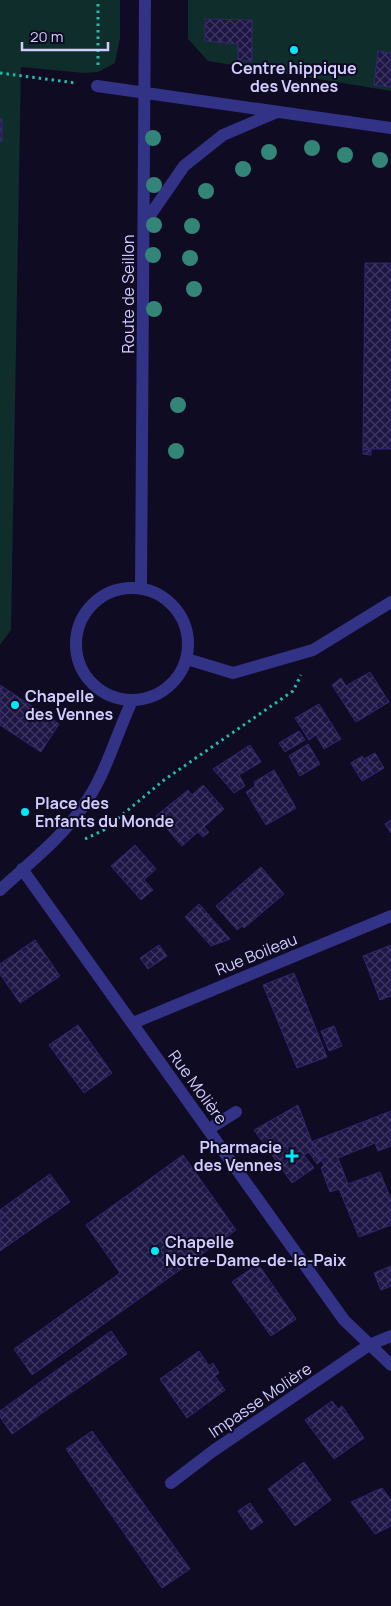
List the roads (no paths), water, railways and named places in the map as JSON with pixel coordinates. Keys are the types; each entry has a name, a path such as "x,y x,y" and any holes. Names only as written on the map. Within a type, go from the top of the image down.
{"street":[{"name":"Route de Seillon","path":"141,589 145,0"},
{"path":"96,86 391,128"},
{"path":"144,224 184,166 223,135 277,112"},
{"path":"122,589 141,589 159,595 174,606 184,622 188,640 187,659 179,675 166,689 150,698 132,701 114,698 97,689 85,675 77,658 76,640 80,622 90,606 105,595 122,589"},
{"path":"187,659 233,673 313,650 391,602"},
{"path":"0,890 50,845 84,805 104,769 132,701"},
{"name":"Rue Molière","path":"22,869 344,1320 391,1365"},
{"name":"Rue Boileau","path":"133,1023 215,994 391,916"},
{"path":"209,1129 236,1112"},
{"name":"Impasse Molière","path":"171,1483 213,1451 370,1345 391,1336"}],"place":[{"name":"Centre hippique des Vennes","path":"294,50"},
{"name":"Chapelle des Vennes","path":"15,705"},
{"name":"Place des Enfants du Monde","path":"25,812"},
{"name":"Pharmacie des Vennes","path":"292,1156"},
{"name":"Chapelle Notre-Dame-de-la-Paix","path":"155,1251"}]}
